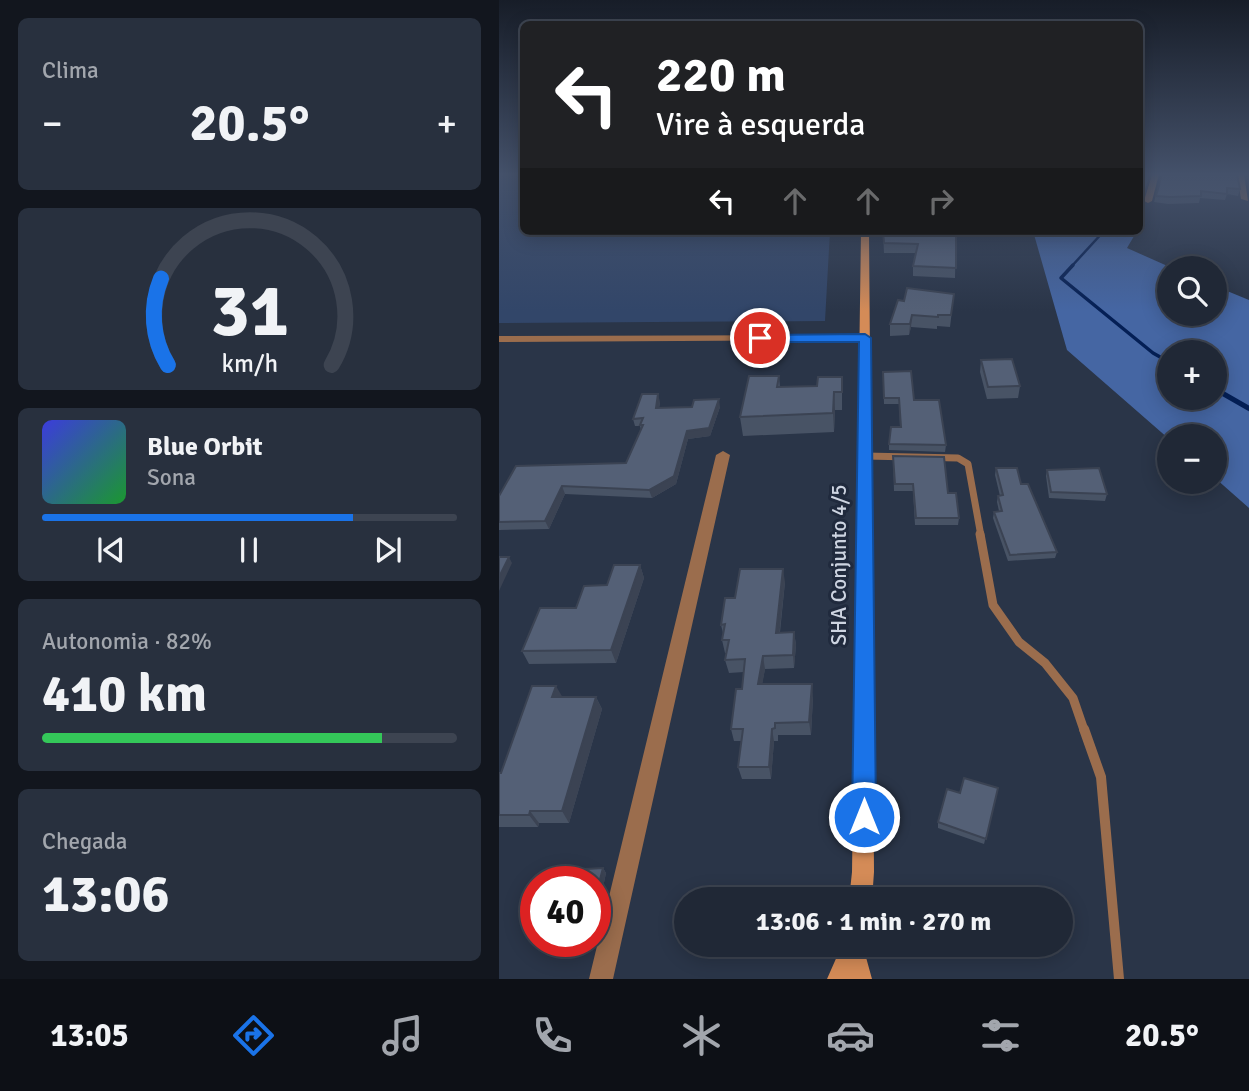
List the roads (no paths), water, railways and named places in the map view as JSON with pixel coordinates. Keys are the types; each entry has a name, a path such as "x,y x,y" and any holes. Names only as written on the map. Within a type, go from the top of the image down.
{"street":[{"name":"SHA Conjunto 4/5","path":"861,887 864,858 865,235"},
{"path":"499,339 865,338"},
{"path":"601,979 722,454"},
{"path":"839,979 849,957"},
{"path":"855,957 860,979"}],"lane":[{"path":"865,456 958,458 968,464 993,605 1019,642 1044,663 1073,698 1101,777 1119,979"}],"waterway":[{"path":"1071,267 1100,235"},
{"path":"1073,265 1061,278 1157,355"},
{"path":"1227,396 1250,409"}]}
